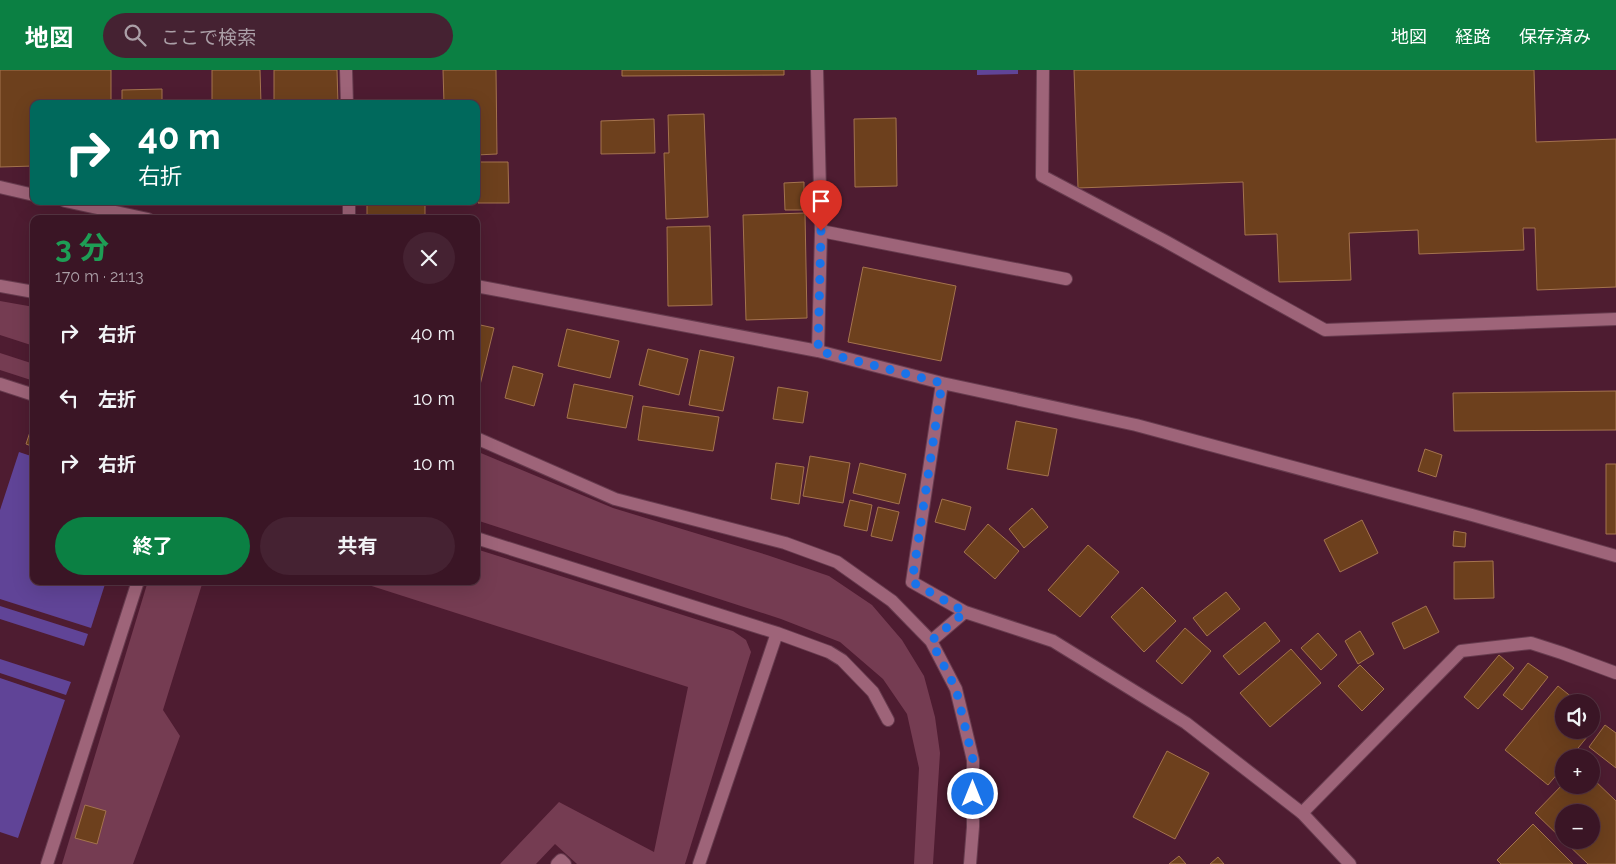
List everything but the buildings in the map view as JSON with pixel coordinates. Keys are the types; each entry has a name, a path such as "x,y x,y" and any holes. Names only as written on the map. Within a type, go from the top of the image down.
{"street":[{"path":"346,70 347,100"},
{"path":"817,70 821,231 818,351"},
{"path":"1043,70 1042,176 1165,241 1325,330 1616,318"},
{"path":"0,188 30,194"},
{"path":"83,205 130,215"},
{"path":"821,231 1066,279"},
{"path":"0,286 30,291"},
{"path":"480,287 818,351 942,383 1136,425 1472,515 1616,556"},
{"path":"942,383 912,582 965,612 1054,641 1186,723 1302,813 1350,864"},
{"path":"0,384 30,394"},
{"path":"480,440 615,499 785,543 837,562 892,601 931,641 956,689 973,760 973,827 970,864"},
{"path":"480,539 778,633 829,652 842,660 873,692 888,720"},
{"path":"46,864 137,585"},
{"path":"931,641 965,612"},
{"path":"699,864 778,633"},
{"path":"1302,813 1461,651 1531,643 1616,674"},
{"path":"557,864 561,860 565,864"}],"shaded area":[{"path":"977,70 1018,70 1018,74 977,75"},
{"path":"0,301 30,306 30,345 0,335"},
{"path":"0,353 30,363 30,380 0,370"},
{"path":"19,452 30,456 30,585 105,585 91,628 0,599 0,510"},
{"path":"480,453 613,508 829,576 872,605 902,640 924,676 935,717 940,753 933,864 914,864 919,768 907,714 883,679 840,642 781,619 480,521"},
{"path":"480,550 733,631 746,640 751,652 685,864 577,864 555,844 536,864 500,864 559,802 654,852 688,687 369,585 480,585"},
{"path":"147,585 202,585 163,710 180,736 133,864 62,864"},
{"path":"0,606 88,634 84,646 0,619"},
{"path":"0,659 71,682 66,695 0,673"},
{"path":"0,678 65,700 18,838 0,832"}],"route":[{"path":"821,231 818,351 942,383 912,582 965,612 931,641 956,689 973,760 973,794"}]}
